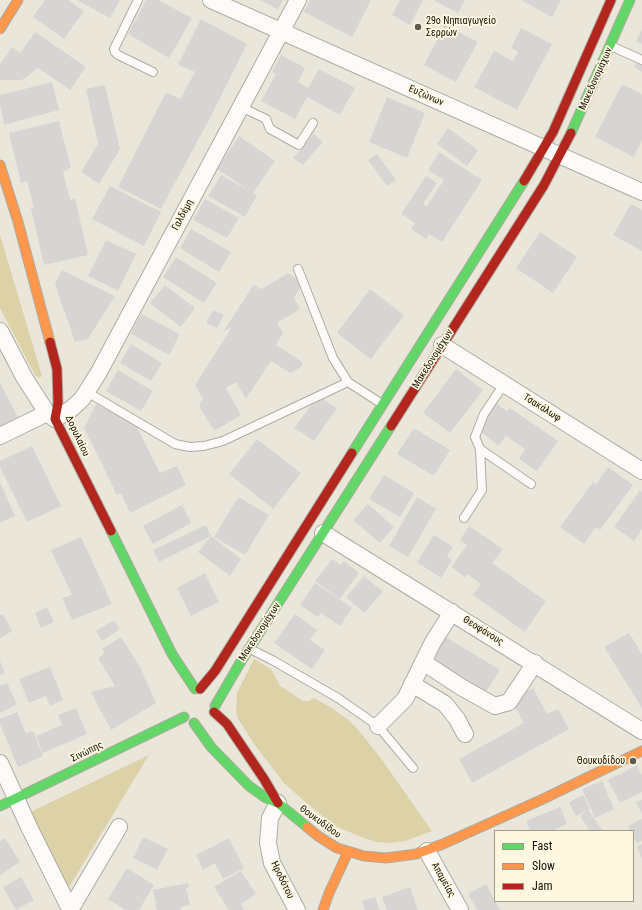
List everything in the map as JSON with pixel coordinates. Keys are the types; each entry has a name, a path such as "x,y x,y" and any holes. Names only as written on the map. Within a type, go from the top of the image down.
{"street":[{"path":"0,29 18,0"},
{"name":"Ευζώνων","path":"211,0 642,192"},
{"name":"Γαλδέμη","path":"0,436 76,405 87,392 298,0"},
{"name":"Μακεδονομάχων","path":"194,690 211,677 544,148 553,132 611,0"},
{"name":"Μακεδονομάχων","path":"194,723 206,721 215,709 228,682 560,156 575,126 630,0"},
{"name":"Δορυλαίου","path":"0,165 18,222 57,369 58,402 51,416 172,654 194,690 205,690 212,697 215,709"},
{"path":"0,331 24,377 51,416"},
{"name":"Τσακάλωφ","path":"442,344 642,471"},
{"name":"Θεοφάνους","path":"323,533 642,731"},
{"path":"378,726 405,699 433,642 452,612"},
{"path":"172,654 188,664"},
{"name":"Δορυλαίου","path":"172,654 180,682"},
{"path":"207,665 221,661"},
{"path":"423,662 461,687 495,706 509,702 534,663"},
{"path":"412,684 445,704 457,719 465,734"},
{"name":"Θουκυδίδου","path":"215,709 264,779 278,803"},
{"name":"Σινώπης","path":"0,806 183,713 194,723"},
{"name":"Θουκυδίδου","path":"194,723 211,747 239,776 258,793 278,803 318,836 337,848 348,852 364,856 386,858 406,856 427,851 517,811 642,751"},
{"path":"0,763 29,827 70,910"},
{"name":"Ηροδότου","path":"278,803 270,818 268,843 272,863 297,910"},
{"path":"70,910 119,826"},
{"name":"Απαμείας","path":"427,851 460,910"},
{"path":"323,910 348,852"}],"lane":[{"path":"138,0 114,49 118,55 153,72"},
{"path":"610,46 642,60"},
{"path":"241,107 266,119 270,130 299,145 313,123"},
{"path":"298,269 333,358 348,382 383,404"},
{"path":"87,392 175,444 196,447 223,441 348,382"},
{"path":"464,518 482,490 480,449 475,437 484,414 504,384"},
{"path":"480,449 531,484"},
{"path":"249,649 272,660 338,698 378,726 413,768"}],"shaded area":[{"path":"0,235 42,376 39,378 35,375 0,308"},
{"path":"254,659 271,669 280,686 303,701 309,701 314,698 350,721 380,757 432,831 405,841 390,843 376,842 335,826 284,783 254,744 237,717 237,693"},
{"path":"149,755 60,902 20,817"}],"building":[{"path":"45,0 68,0 84,11 64,39 33,17"},
{"path":"77,0 120,0 110,18"},
{"path":"146,0 158,0 192,18 169,58 128,34"},
{"path":"259,0 283,0 278,9"},
{"path":"310,0 371,0 352,37 304,12"},
{"path":"400,0 423,0 410,25 392,15"},
{"path":"433,0 465,0 458,13"},
{"path":"521,0 561,0 552,17"},
{"path":"201,19 247,44 211,116 161,209 118,187 166,92 180,99 195,72 178,65"},
{"path":"445,25 478,42 456,82 424,65"},
{"path":"521,28 552,44 517,110 474,87 494,51 513,61 518,52 511,48"},
{"path":"642,30 642,44 636,41"},
{"path":"35,32 86,67 70,90 38,68 22,80 0,80 0,64 12,47 20,53"},
{"path":"281,55 305,68 298,82 308,88 319,69 355,88 340,115 307,97 295,119 261,101 276,74 272,72"},
{"path":"640,59 642,60 642,72 634,67"},
{"path":"52,82 59,110 4,125 0,95"},
{"path":"622,84 642,94 642,140 634,157 595,137"},
{"path":"105,85 120,149 99,184 81,172 98,144 86,89"},
{"path":"387,97 425,113 407,158 369,142"},
{"path":"59,121 71,168 63,172 70,200 75,198 88,255 44,265 31,208 34,208 27,181 21,183 9,133"},
{"path":"448,128 478,150 467,166 437,144"},
{"path":"314,134 323,142 303,165 293,158"},
{"path":"239,136 275,161 253,193 257,195 245,217 208,196 221,175 250,191 217,169"},
{"path":"439,152 482,180 442,242 429,234 426,239 411,229 415,223 401,214 426,176 437,183 423,204 427,206 444,180 428,170"},
{"path":"377,154 396,180 387,186 368,160"},
{"path":"110,186 161,212 144,246 92,219"},
{"path":"205,199 239,218 227,238 193,220"},
{"path":"631,204 642,210 642,251 613,235"},
{"path":"191,229 231,252 219,272 180,248"},
{"path":"540,232 577,257 553,293 516,268"},
{"path":"106,240 136,254 118,291 88,276"},
{"path":"176,257 217,283 204,303 163,277"},
{"path":"62,270 115,296 88,339 75,342 55,284"},
{"path":"288,273 300,281 302,285 294,298 300,309 277,323 283,333 276,345 301,361 303,364 301,367 290,373 271,361 246,399 236,382 226,388 241,415 214,431 199,406 203,399 195,385 232,327 223,332 254,284 261,289 260,290"},
{"path":"165,285 195,308 181,327 150,303"},
{"path":"370,289 404,315 371,359 337,333"},
{"path":"213,310 224,315 217,328 206,323"},
{"path":"141,314 180,334 169,355 131,334"},
{"path":"131,344 162,363 151,381 120,363"},
{"path":"456,369 483,390 450,433 423,413"},
{"path":"118,370 153,391 141,411 106,391"},
{"path":"0,383 19,419 0,429"},
{"path":"318,396 337,408 314,441 294,428"},
{"path":"493,401 507,411 510,408 558,441 537,471 519,459 525,449 506,436 498,446 478,429"},
{"path":"96,404 136,425 160,473 177,466 186,485 130,513 121,493 117,495 84,428"},
{"path":"414,428 450,450 434,476 397,454"},
{"path":"257,439 301,473 273,509 229,474"},
{"path":"32,446 61,506 27,522 0,467 0,461"},
{"path":"608,467 633,485 600,530 596,527 584,544 560,527 593,482 596,484"},
{"path":"384,475 414,493 400,517 369,499"},
{"path":"0,482 15,516 0,523"},
{"path":"640,490 642,492 642,529 634,541 614,527"},
{"path":"238,497 269,515 245,555 214,537"},
{"path":"417,497 436,509 408,557 389,546"},
{"path":"368,504 394,527 380,543 353,520"},
{"path":"182,505 191,523 153,544 143,526"},
{"path":"206,525 211,536 159,562 153,550"},
{"path":"469,526 503,549 492,563 546,601 525,632 473,595 481,584 467,574 465,577 451,567 467,545 460,540"},
{"path":"434,535 453,547 447,556 452,560 441,578 417,562"},
{"path":"211,536 241,559 230,576 198,552"},
{"path":"81,537 112,604 72,620 62,598 72,595 51,550"},
{"path":"332,559 341,565 344,561 359,573 340,599 315,581"},
{"path":"205,573 219,602 191,616 177,588"},
{"path":"364,576 383,592 364,613 346,597"},
{"path":"315,583 352,608 340,626 321,613 318,617 300,605"},
{"path":"47,607 54,622 41,628 35,613"},
{"path":"3,614 12,631 0,638 0,615"},
{"path":"295,614 317,630 310,640 325,650 312,669 274,643"},
{"path":"114,620 120,629 102,641 96,631"},
{"path":"439,633 500,670 483,696 451,677 427,654"},
{"path":"629,633 642,654 642,708 604,647"},
{"path":"121,637 140,667 156,703 111,730 91,692 115,686 98,658 105,653 102,649"},
{"path":"0,661 5,673 0,675"},
{"path":"50,667 63,700 50,706 46,696 29,703 19,679"},
{"path":"7,683 17,704 0,713 0,686"},
{"path":"533,688 547,714 558,709 569,729 472,783 459,759 524,723 511,700"},
{"path":"76,708 87,734 43,753 36,736 62,725 58,715"},
{"path":"17,712 26,733 33,731 43,756 18,767 0,724 0,719"},
{"path":"637,765 642,775 642,792 620,803 608,780"},
{"path":"602,781 614,809 595,818 582,789"},
{"path":"583,795 590,809 576,816 569,802"},
{"path":"642,800 642,814 636,802"},
{"path":"560,807 567,824 553,830 530,830 526,821"},
{"path":"588,810 602,830 589,830 580,816"},
{"path":"642,819 642,841 637,843 634,838 634,830 630,830 628,826"},
{"path":"143,837 168,849 157,870 133,858"},
{"path":"5,838 20,862 0,875 0,841"},
{"path":"229,838 244,868 223,879 215,863 203,870 196,855"},
{"path":"642,844 642,858 637,847"},
{"path":"127,868 154,885 139,910 126,910 108,899"},
{"path":"241,871 256,894 241,904 244,909 229,910 214,887"},
{"path":"21,877 34,900 16,910 3,887"},
{"path":"188,883 189,887 186,888 190,905 181,907 181,910 157,910 153,890"},
{"path":"486,884 494,902 496,902 501,910 477,910 468,894"},
{"path":"410,887 418,910 387,910 382,897"},
{"path":"375,897 380,910 365,910 362,901"}],"traffic: fast":[{"path":"571,133 630,0"},
{"path":"352,453 524,181"},
{"path":"215,706 240,663 391,426"},
{"path":"111,531 172,654 195,689"},
{"path":"0,806 184,717"},
{"path":"194,723 211,747 249,786 266,798 278,803 307,827"}],"traffic: slow":[{"path":"0,29 18,0"},
{"path":"0,165 18,222 50,342"},
{"path":"307,827 337,848 364,856 386,858 416,854 443,844 543,799 642,751"},
{"path":"323,910 329,893 348,852"}],"traffic: jam":[{"path":"524,181 553,132 611,0"},
{"path":"391,426 544,185 571,133"},
{"path":"50,342 57,369 58,403 55,419 111,531"},
{"path":"200,689 215,671 352,453"},
{"path":"214,712 227,724 264,779 278,803"}],"place":[{"name":"29ο Νηπιαγωγείο Σερρών","path":"418,27"},
{"name":"Θουκυδίδου","path":"633,761"}]}
